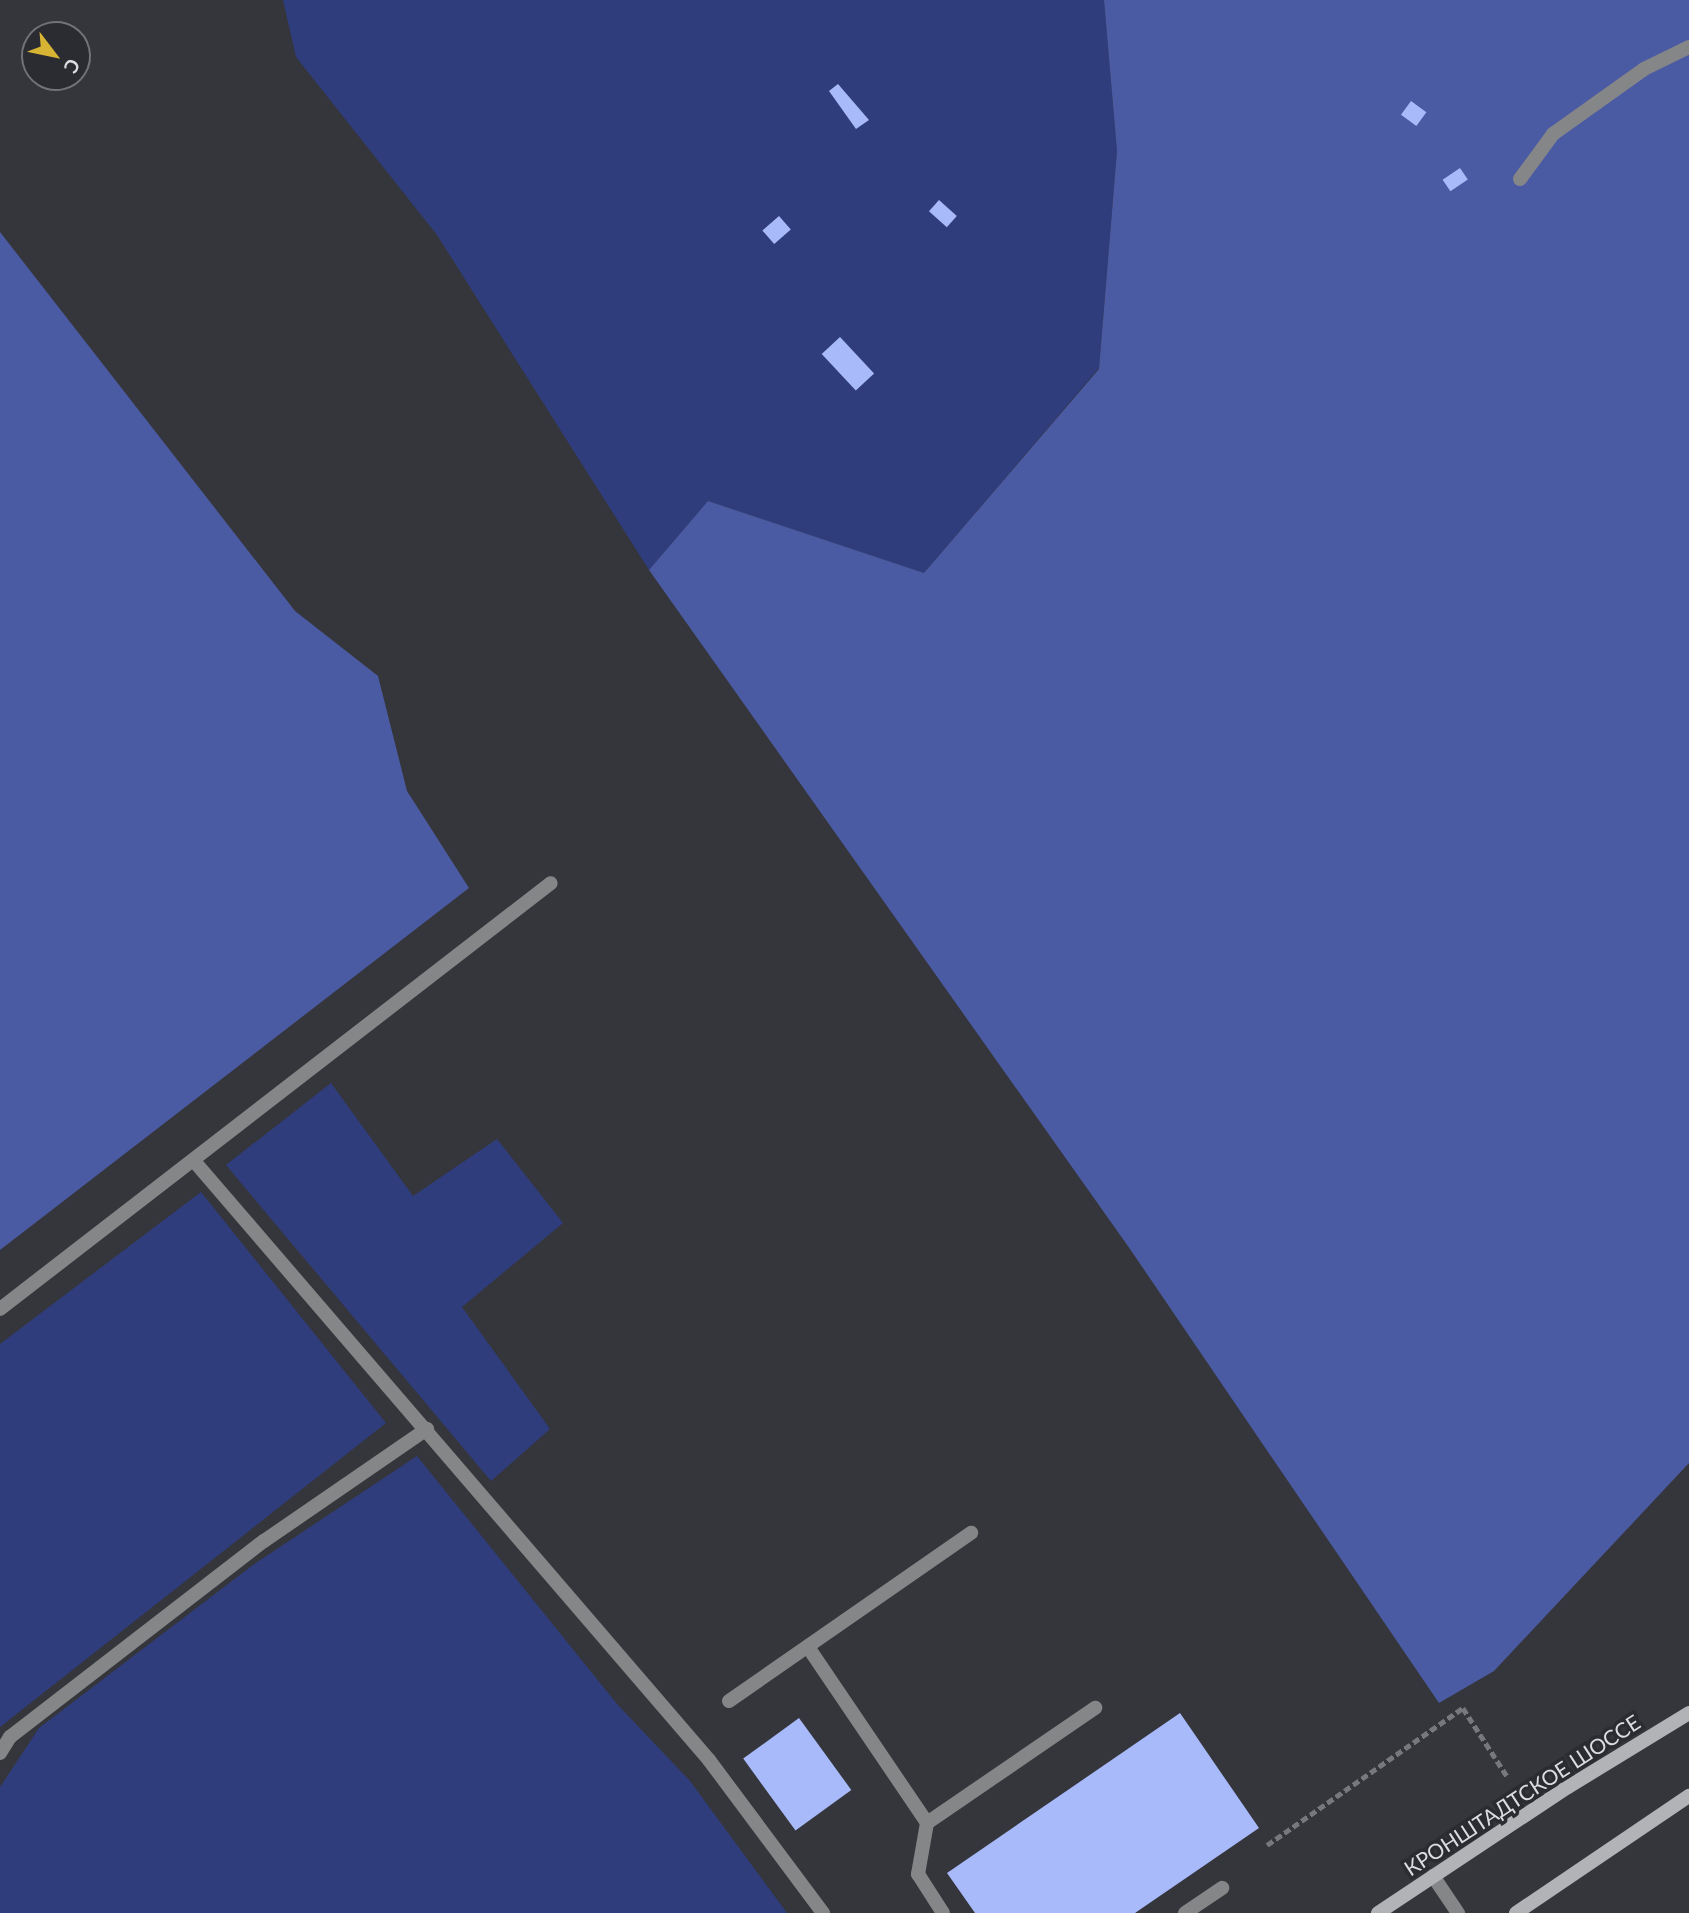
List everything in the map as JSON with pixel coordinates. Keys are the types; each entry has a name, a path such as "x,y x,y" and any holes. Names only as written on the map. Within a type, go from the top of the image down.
{"main road":[{"name":"КРОНШТАДТСКОЕ ШОССЕ","path":"1379,1913 1689,1713"},
{"path":"1516,1913 1689,1796"}],"street":[{"path":"1520,179 1553,134 1644,69 1689,47"},
{"path":"0,1309 551,883"},
{"path":"194,1161 709,1760 823,1913"},
{"path":"0,1753 10,1737 254,1549 427,1429"},
{"path":"729,1701 971,1534"},
{"path":"808,1647 927,1823 918,1874 943,1913"},
{"path":"927,1823 1095,1708"},
{"path":"1433,1876 1458,1913"},
{"path":"1185,1913 1222,1888"}],"path":[{"path":"1267,1845 1463,1707 1507,1776"}],"shaded area":[{"path":"283,0 1104,0 1117,151 1099,368 924,573 708,501 649,570 437,235 296,57"},
{"path":"1104,0 1689,0 1689,1463 1494,1671 1439,1703 1130,1249 649,570 708,501 924,573 1099,369 1117,151"},
{"path":"0,232 295,611 378,676 407,791 469,888 0,1250"},
{"path":"331,1083 413,1196 497,1139 563,1223 462,1307 550,1429 491,1481 226,1165"},
{"path":"201,1192 386,1423 0,1727 0,1344"},
{"path":"417,1456 617,1704 690,1781 787,1913 0,1913 0,1787 39,1728 253,1565"}],"building":[{"path":"838,84 869,120 856,129 829,91"},
{"path":"1411,101 1426,112 1416,126 1401,115"},
{"path":"1460,168 1468,180 1450,191 1443,180"},
{"path":"939,200 957,216 947,227 929,211"},
{"path":"779,216 791,230 774,244 762,230"},
{"path":"840,337 874,374 856,391 822,354"},
{"path":"1180,1713 1259,1828 1135,1913 975,1913 947,1873"},
{"path":"799,1718 851,1790 795,1831 743,1759"}]}
